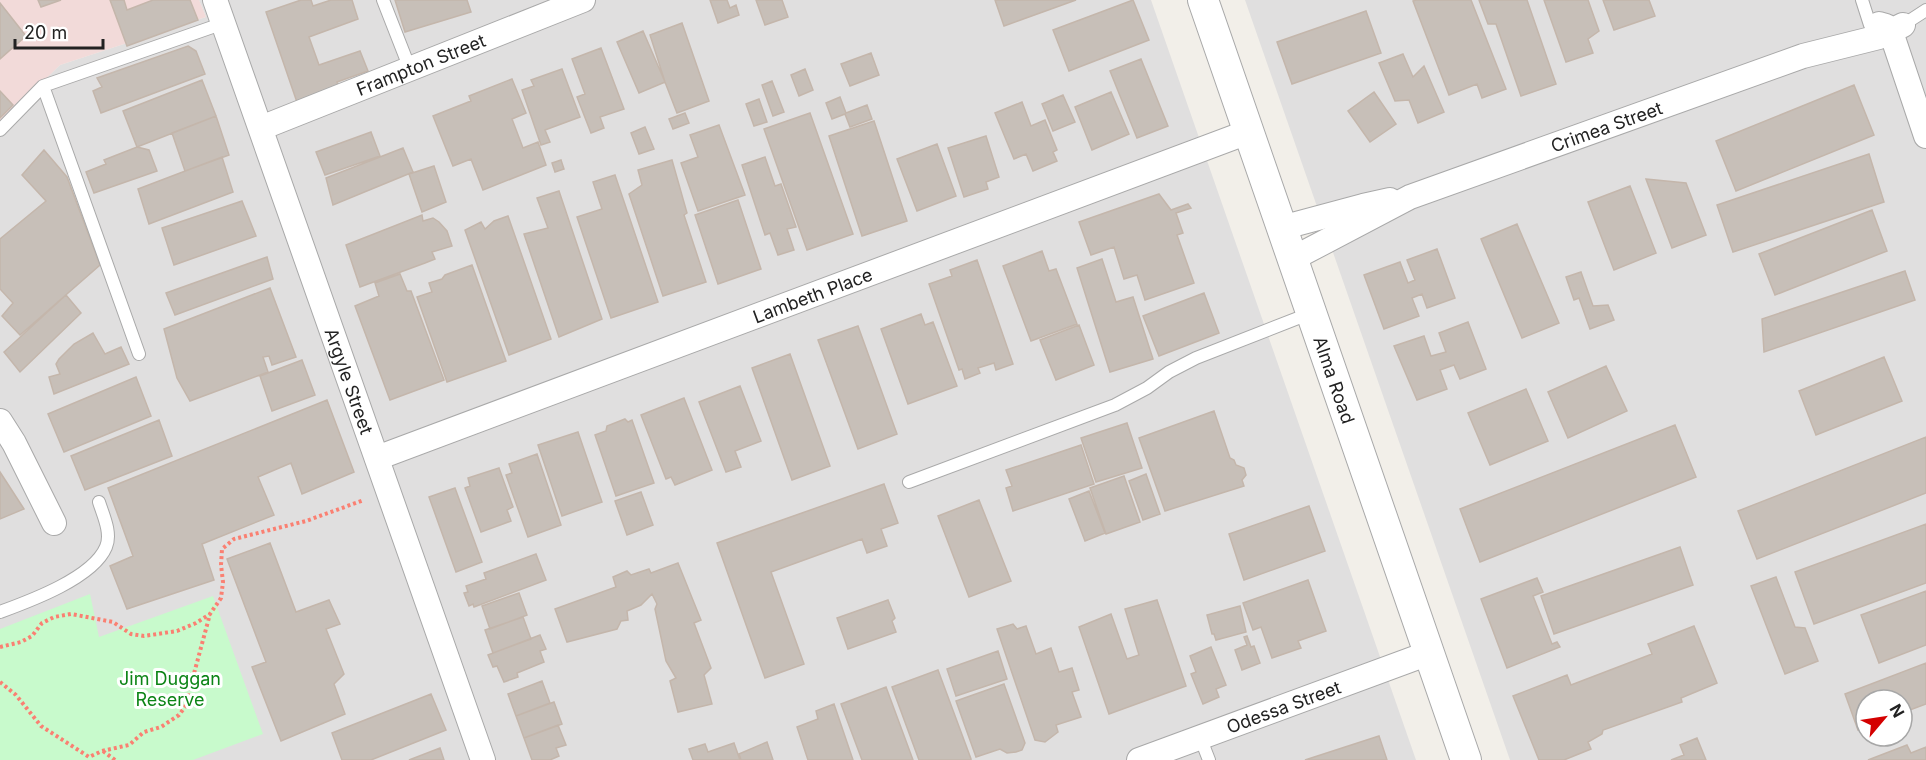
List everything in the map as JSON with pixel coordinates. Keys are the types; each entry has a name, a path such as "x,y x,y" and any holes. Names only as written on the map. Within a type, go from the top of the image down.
{"street":[{"name":"Argyle Street","path":"215,0 483,760"},
{"name":"Frampton Street","path":"261,128 583,0"},
{"name":"Alma Road","path":"1203,0 1466,760"},
{"name":"Crimea Street","path":"1292,260 1410,197 1803,56 1853,31 1888,27"},
{"path":"1888,27 1926,136"},
{"name":"Lambeth Place","path":"377,458 1248,132"},
{"name":"Crimea Street","path":"1281,228 1363,206 1410,197"},
{"path":"0,421 14,443 54,523"},
{"name":"Odessa Street","path":"1139,760 1429,653"}],"lane":[{"path":"383,0 410,69"},
{"path":"1862,0 1888,27"},
{"name":"Crimea Street","path":"1888,27 1926,10"},
{"path":"0,130 43,87 224,23"},
{"path":"43,87 139,354"},
{"path":"909,482 1115,405 1196,358 1311,313"},
{"path":"0,612 38,598 87,569 98,558 106,546 108,532 99,502"},
{"path":"1200,737 1209,760"}],"path":[{"path":"0,682 16,695 41,726 89,757 102,751 129,745 144,732 161,728 179,715 185,707 210,614 221,598 222,549 234,539 306,521 389,491"},
{"path":"0,647 21,642 32,636 42,623 63,615 71,614 113,622 131,634 144,636 177,631 210,614"},
{"path":"102,751 115,760"}],"shaded area":[{"path":"0,0 199,0 206,17 60,65 0,123"},
{"path":"199,0 1151,0 1416,760 0,760 0,123 60,65 206,17"},
{"path":"1245,0 1926,0 1926,760 1510,760"}],"green space":[{"name":"Jim Duggan Reserve","path":"90,594 99,637 213,596 263,734 193,760 0,760 0,629"}],"building":[{"path":"38,0 61,0 41,7"},
{"path":"110,0 124,0 127,10 153,0 190,0 198,20 127,46"},
{"path":"301,0 311,0 313,6 331,0 352,0 358,19 309,37 319,65 360,51 368,71 337,82 341,93 299,108 266,12"},
{"path":"395,0 467,0 471,12 405,32"},
{"path":"710,0 727,0 730,8 736,5 739,15 718,23"},
{"path":"756,0 782,0 788,17 765,25"},
{"path":"995,0 1076,0 1004,26"},
{"path":"1133,0 1149,40 1069,71 1053,30"},
{"path":"1471,0 1506,89 1482,98 1477,84 1449,95 1413,1"},
{"path":"1479,0 1527,0 1556,84 1521,96 1496,24 1488,24"},
{"path":"1544,0 1588,0 1599,31 1588,39 1593,53 1566,62"},
{"path":"1603,0 1649,0 1655,16 1614,30"},
{"path":"0,3 26,36 0,59"},
{"path":"1366,11 1381,53 1292,84 1277,42"},
{"path":"682,23 709,101 677,113 650,35"},
{"path":"643,31 665,82 639,93 617,42"},
{"path":"188,46 196,51 205,74 101,113 93,91 102,87 97,78"},
{"path":"601,48 624,109 600,117 604,128 591,133 577,97 585,94 572,59"},
{"path":"871,53 879,75 850,86 841,64"},
{"path":"1403,54 1413,77 1424,66 1444,112 1418,123 1409,100 1395,101 1379,63"},
{"path":"1141,59 1168,126 1137,138 1110,71"},
{"path":"562,69 580,117 545,130 550,142 541,145 522,90 534,86 531,80"},
{"path":"805,69 813,90 799,96 791,75"},
{"path":"512,79 526,113 512,119 523,148 538,142 546,165 483,190 471,159 453,166 433,116 471,101 469,96"},
{"path":"202,80 216,116 137,147 123,111"},
{"path":"772,81 784,112 773,116 762,85"},
{"path":"1854,85 1874,135 1736,191 1716,141"},
{"path":"0,91 13,105 0,118"},
{"path":"1111,92 1129,134 1092,150 1075,107"},
{"path":"1374,92 1396,124 1370,142 1348,111"},
{"path":"1063,95 1075,122 1053,131 1042,104"},
{"path":"840,97 846,113 867,105 872,119 850,127 845,114 832,119 826,103"},
{"path":"759,99 767,122 754,126 746,104"},
{"path":"1022,102 1031,126 1045,120 1057,150 1053,152 1057,161 1033,171 1026,154 1014,159 995,113"},
{"path":"685,113 689,123 673,129 669,119"},
{"path":"810,113 853,234 807,250 764,129"},
{"path":"216,116 229,155 185,171 172,133"},
{"path":"874,121 907,221 862,236 829,136"},
{"path":"719,125 745,195 698,211 681,163 698,157 690,135"},
{"path":"645,127 654,149 639,154 631,133"},
{"path":"371,132 380,156 325,175 316,152"},
{"path":"986,136 999,177 986,182 988,189 964,197 948,148"},
{"path":"937,144 956,196 917,211 897,159"},
{"path":"137,147 149,150 157,171 94,193 86,172 106,164 104,160"},
{"path":"403,148 413,172 333,205 326,178"},
{"path":"44,150 67,177 100,265 20,335 2,316 13,303 0,289 0,239 46,201 22,175"},
{"path":"1869,154 1884,202 1733,252 1717,205"},
{"path":"222,157 233,192 149,224 138,189"},
{"path":"765,157 775,186 781,184 796,227 787,229 794,250 778,255 770,233 765,235 742,165"},
{"path":"561,160 564,169 555,172 552,163"},
{"path":"672,160 687,213 684,215 706,282 663,296 629,194 642,185 638,170"},
{"path":"434,166 446,202 422,212 409,174"},
{"path":"615,175 658,302 611,318 577,217 602,209 593,182"},
{"path":"1646,179 1686,183 1706,235 1672,248"},
{"path":"1630,186 1656,253 1614,270 1588,202"},
{"path":"559,191 602,319 559,337 524,234 548,228 537,198"},
{"path":"1159,194 1171,210 1188,204 1191,208 1176,213 1183,233 1177,235 1194,283 1145,300 1137,275 1124,279 1114,247 1091,255 1079,222"},
{"path":"738,200 761,269 718,284 695,215"},
{"path":"242,201 256,236 174,265 162,228"},
{"path":"1872,210 1887,251 1775,295 1759,254"},
{"path":"422,215 423,221 433,218 439,222 447,231 452,246 432,252 435,259 360,287 346,245"},
{"path":"508,216 551,339 509,355 465,230 481,222 485,229 494,221"},
{"path":"1517,224 1559,323 1522,338 1481,239"},
{"path":"1437,249 1455,298 1427,308 1422,294 1412,298 1419,316 1384,329 1364,275 1400,262 1408,283 1415,280 1407,260"},
{"path":"1042,251 1049,271 1056,269 1077,324 1031,341 1003,266"},
{"path":"267,257 273,279 175,315 166,293"},
{"path":"1102,259 1116,302 1133,297 1153,359 1110,372 1077,268"},
{"path":"977,260 1013,364 996,370 994,363 978,368 980,373 965,379 962,369 959,370 929,284 952,276 950,270"},
{"path":"472,265 506,361 447,382 417,297 432,292 429,283"},
{"path":"1905,271 1915,300 1764,352 1762,319"},
{"path":"1581,272 1593,306 1608,305 1614,320 1590,329 1579,298 1574,300 1566,277"},
{"path":"400,274 407,291 411,291 444,380 390,400 355,306 379,296 375,283"},
{"path":"270,288 296,357 272,365 269,356 263,357 268,372 190,401 177,378 164,329"},
{"path":"1204,293 1219,333 1159,356 1143,316"},
{"path":"66,295 81,313 20,372 4,352"},
{"path":"921,314 925,325 933,322 957,386 908,404 881,329"},
{"path":"1468,322 1486,369 1460,379 1454,365 1440,370 1447,389 1417,400 1394,346 1424,336 1431,356 1446,352 1439,333"},
{"path":"1079,325 1094,365 1056,380 1040,340"},
{"path":"858,326 897,434 858,449 818,340"},
{"path":"93,333 105,354 121,347 129,364 54,394 49,377 60,374 56,364 59,359 74,344"},
{"path":"790,354 830,466 792,480 752,368"},
{"path":"1884,357 1902,401 1816,435 1799,391"},
{"path":"302,360 315,395 272,411 260,376"},
{"path":"1606,366 1627,411 1568,438 1548,392"},
{"path":"136,377 151,416 64,452 48,414"},
{"path":"740,386 761,441 735,451 741,467 726,472 699,402"},
{"path":"1526,389 1548,441 1490,465 1468,413"},
{"path":"684,398 712,470 675,485 671,477 666,479 641,415"},
{"path":"327,400 354,472 302,494 291,463 258,477 274,515 202,544 214,580 127,609 110,566 133,556 108,488"},
{"path":"1214,411 1230,458 1236,465 1244,468 1246,475 1242,480 1244,486 1165,511 1139,438"},
{"path":"625,419 628,422 632,420 654,483 616,496 595,435 606,431 607,426"},
{"path":"159,420 172,456 85,490 71,456"},
{"path":"1127,423 1142,468 1096,482 1081,438"},
{"path":"1675,425 1696,477 1480,562 1460,509"},
{"path":"578,432 602,502 562,516 538,445"},
{"path":"1926,437 1926,493 1757,559 1738,511"},
{"path":"1081,445 1094,484 1013,511 1006,488 1012,486 1006,470"},
{"path":"537,454 561,525 528,537 506,475 512,473 509,464"},
{"path":"499,468 513,507 507,510 511,521 481,532 465,488 470,486 468,478"},
{"path":"0,472 24,509 0,519"},
{"path":"1146,474 1160,514 1143,520 1129,481"},
{"path":"1124,476 1140,522 1106,534 1090,488"},
{"path":"884,484 898,523 881,529 887,546 867,553 862,539 771,572 804,664 765,678 717,543"},
{"path":"455,488 482,562 456,572 429,497"},
{"path":"1089,491 1105,533 1085,541 1069,499"},
{"path":"641,492 653,525 627,535 615,501"},
{"path":"979,500 1011,581 969,597 938,516"},
{"path":"1309,506 1325,551 1244,580 1229,534"},
{"path":"1926,524 1926,583 1814,624 1795,572"},
{"path":"270,543 296,612 329,600 340,624 326,629 344,674 334,684 345,714 281,741 252,667 266,662 227,559"},
{"path":"1680,547 1693,585 1554,634 1541,596"},
{"path":"536,554 546,580 474,607 473,604 469,606 464,593 468,592 466,586 486,579 484,573"},
{"path":"678,563 701,620 694,623 711,668 704,675 712,704 678,712 670,681 676,678 666,661 655,609 657,604 652,594 641,605 627,611 628,620 621,621 617,629 567,642 555,609 616,587 613,577 627,571 631,575 649,569 651,573"},
{"path":"1776,577 1795,627 1805,628 1818,661 1785,674 1751,586"},
{"path":"1537,578 1543,592 1533,596 1552,644 1557,642 1560,647 1507,668 1481,599"},
{"path":"1308,580 1326,631 1298,641 1301,648 1272,658 1261,627 1253,630 1243,603"},
{"path":"1926,591 1926,645 1879,663 1861,615"},
{"path":"519,593 527,615 490,629 482,606"},
{"path":"888,600 895,618 892,621 896,632 848,649 837,618"},
{"path":"1157,600 1186,686 1109,714 1079,627 1111,614 1127,659 1139,655 1125,609"},
{"path":"1240,606 1246,632 1216,640 1207,615"},
{"path":"523,617 531,639 493,653 485,630"},
{"path":"1013,624 1017,629 1026,626 1036,654 1051,648 1059,672 1072,668 1079,690 1072,692 1081,717 1056,725 1058,732 1045,742 1035,740 997,629"},
{"path":"1694,626 1717,683 1681,698 1682,702 1603,730 1602,734 1588,742 1591,749 1564,760 1539,760 1513,696 1567,675 1571,685 1652,654 1648,644"},
{"path":"540,635 546,649 540,651 544,662 517,673 518,677 504,682 497,666 493,667 488,655"},
{"path":"1247,636 1251,647 1254,646 1260,663 1242,670 1235,650 1247,645 1244,637"},
{"path":"1211,647 1226,685 1216,689 1219,697 1203,704 1191,674 1196,672 1190,656"},
{"path":"998,651 1007,679 956,696 947,669"},
{"path":"1926,663 1926,704 1914,708 1914,688 1861,688"},
{"path":"938,670 971,760 919,760 892,687"},
{"path":"542,681 550,703 516,716 508,694"},
{"path":"1004,684 1025,743 1022,750 1016,752 1007,753 1000,749 976,757 956,701"},
{"path":"886,687 913,760 862,760 841,704"},
{"path":"1854,691 1854,719 1845,694"},
{"path":"431,694 446,730 371,760 342,760 332,733"},
{"path":"554,702 562,724 524,738 516,716"},
{"path":"834,704 853,760 808,760 797,727 818,719 816,711"},
{"path":"558,725 566,745 556,748 559,756 550,760 532,760 524,738"},
{"path":"1379,736 1387,760 1305,760"},
{"path":"1697,738 1706,760 1671,760 1684,755 1680,745"},
{"path":"767,742 773,760 741,760 739,754"},
{"path":"734,743 740,760 693,760 689,749 705,744 708,752"},
{"path":"1926,747 1926,760 1868,760 1899,748 1908,748 1911,753"},
{"path":"440,748 444,760 409,760"}]}
